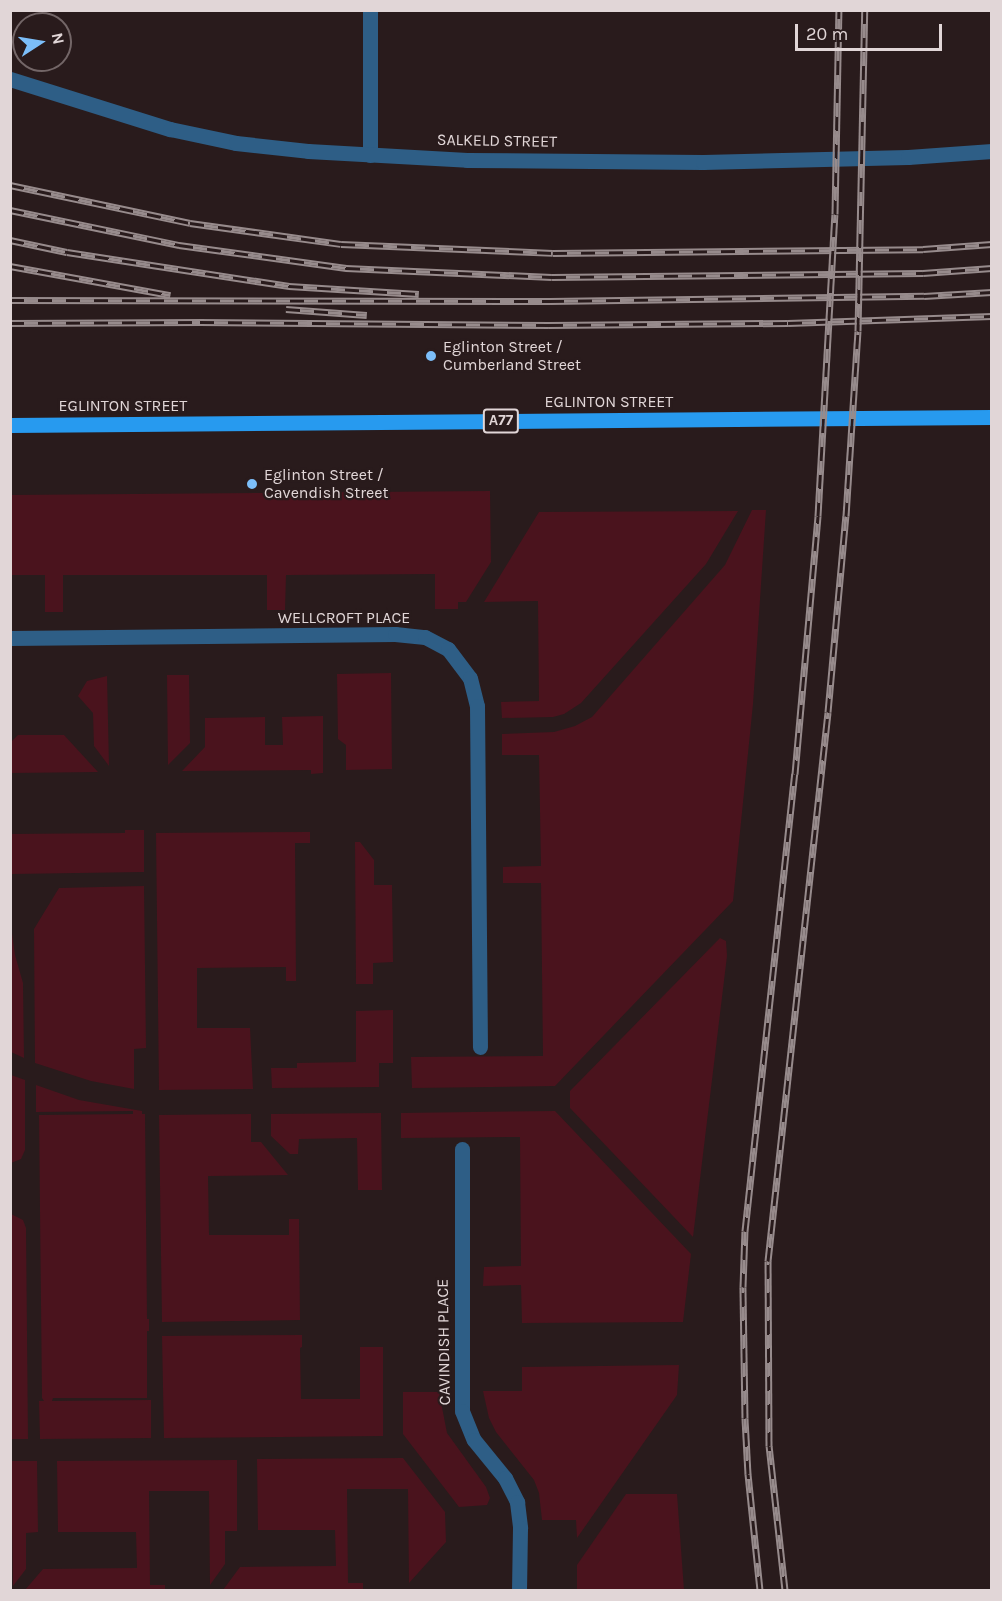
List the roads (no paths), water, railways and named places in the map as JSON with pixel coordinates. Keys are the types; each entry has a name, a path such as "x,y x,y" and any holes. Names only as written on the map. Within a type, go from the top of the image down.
{"main road":[{"name":"EGLINTON STREET","path":"10,425 992,417"}],"street":[{"path":"370,10 370,155"},
{"name":"SALKELD STREET","path":"10,79 170,129 225,140 308,151 467,160 703,162 908,157 992,151"},
{"name":"WELLCROFT PLACE","path":"10,638 395,634 425,637 448,648 470,678 477,706 480,1047"},
{"name":"CAVINDISH PLACE","path":"462,1149 461,1402 467,1426 474,1440 505,1478 517,1502 520,1528 519,1590"}],"railway":[{"path":"760,1590 748,1474 745,1418 743,1287 745,1231 795,774 818,516 835,214 839,10"},
{"path":"785,1590 769,1446 768,1261 828,712 846,516 858,331 865,10"},
{"path":"10,185 190,223 341,244 553,253 923,249 992,244"},
{"path":"10,210 179,245 346,268 552,277 923,273 992,268"},
{"path":"10,240 67,252 289,286 419,294"},
{"path":"10,266 170,295"},
{"path":"10,300 550,301 924,296 992,292"},
{"path":"286,309 367,315"},
{"path":"10,323 549,325 788,323 992,316"}],"place":[{"name":"Eglinton Street / Cumberland Street","path":"431,356"},
{"name":"Eglinton Street / Cavendish Street","path":"252,484"}]}
